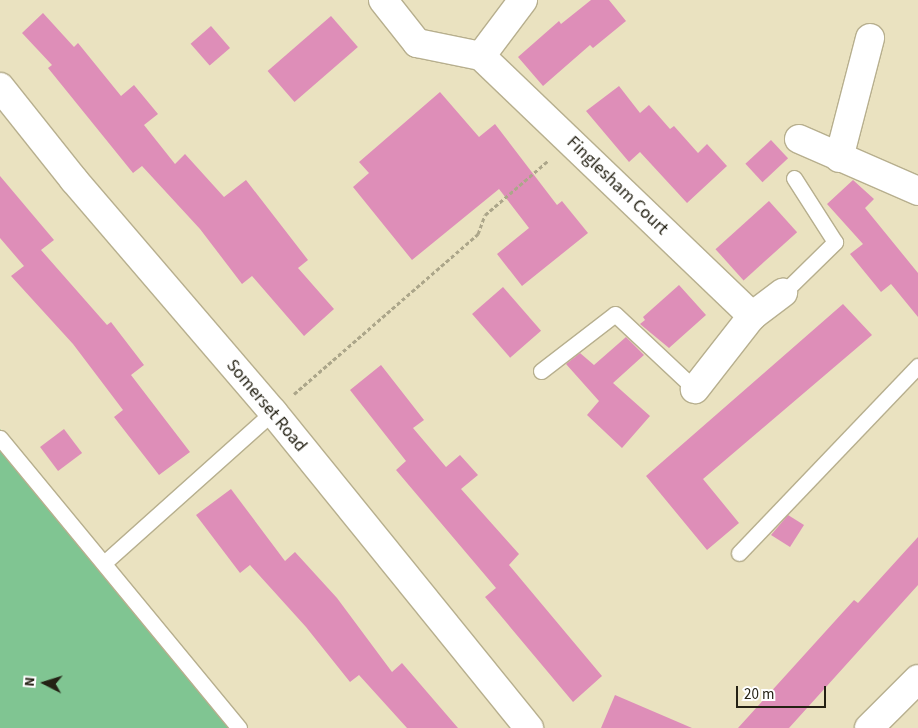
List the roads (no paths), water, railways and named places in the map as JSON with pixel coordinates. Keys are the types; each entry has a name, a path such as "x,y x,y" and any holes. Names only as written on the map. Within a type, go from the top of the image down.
{"street":[{"path":"383,0 418,43 481,56 522,0"},
{"path":"839,158 870,38"},
{"name":"Finglesham Court","path":"481,56 752,316"},
{"name":"Somerset Road","path":"0,87 74,180 273,412 529,728"},
{"path":"799,139 918,191"},
{"path":"695,389 752,316 783,293"},
{"path":"870,728 918,679"}],"lane":[{"path":"783,293 835,242 794,178"},
{"path":"541,371 615,314 695,389"},
{"path":"738,553 918,366"},
{"path":"104,563 273,412"},
{"path":"0,438 239,728"}]}
